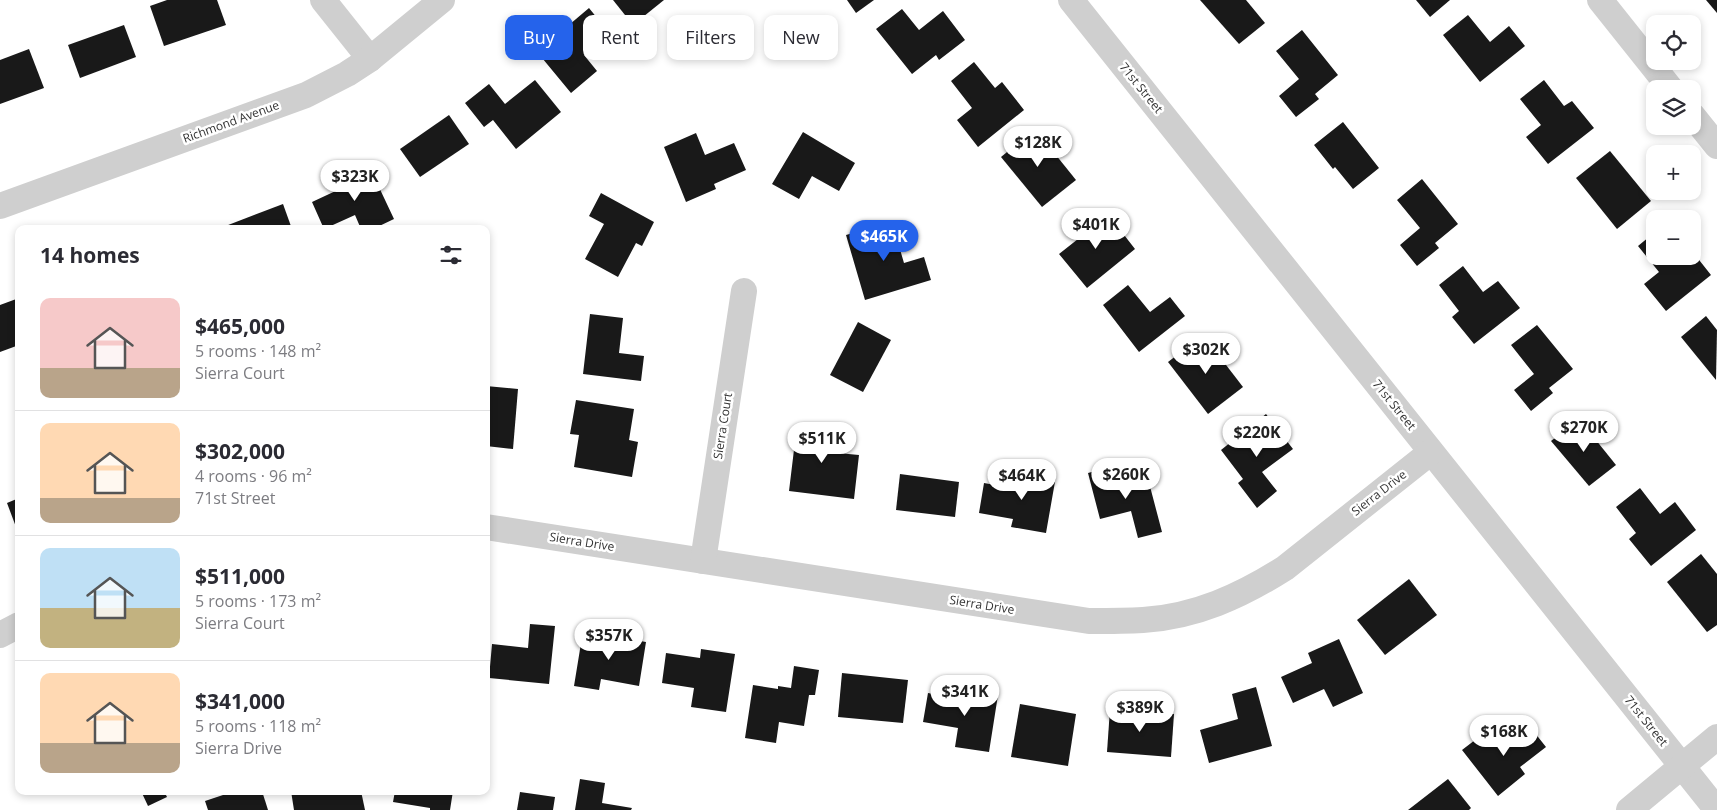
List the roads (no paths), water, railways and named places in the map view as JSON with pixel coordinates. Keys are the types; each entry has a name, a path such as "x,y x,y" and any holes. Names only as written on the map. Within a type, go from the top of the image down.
{"street":[{"path":"323,0 370,59"},
{"name":"Richmond Avenue","path":"0,206 306,96 370,59 442,0"},
{"name":"71st Street","path":"1071,0 1717,810"},
{"path":"1600,0 1664,80"},
{"path":"1701,126 1717,146"},
{"name":"Sierra Court","path":"703,561 744,291"},
{"name":"Sierra Drive","path":"490,528 1089,621 1144,620 1178,616 1211,606 1262,583 1285,568 1431,452"},
{"path":"0,635 15,627"},
{"path":"1629,810 1717,737"}]}
